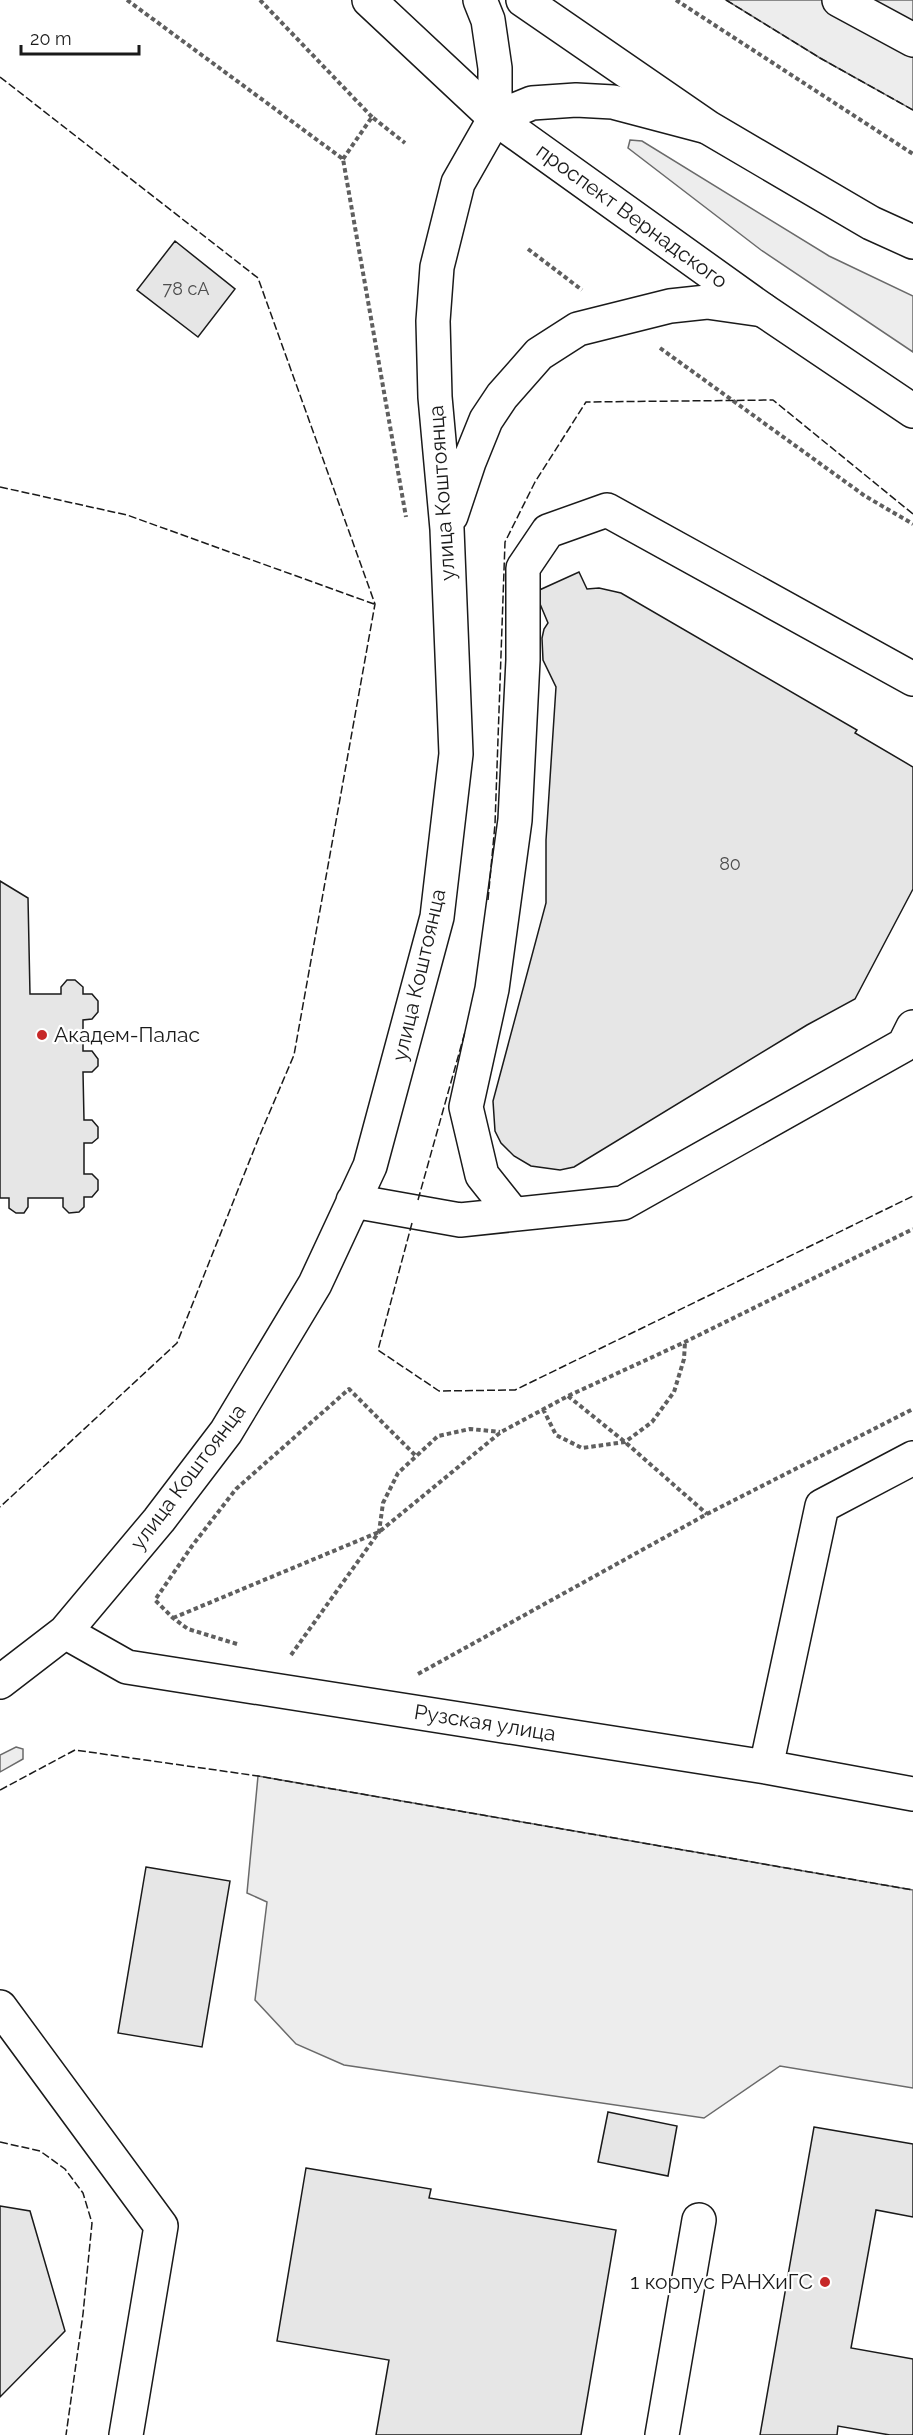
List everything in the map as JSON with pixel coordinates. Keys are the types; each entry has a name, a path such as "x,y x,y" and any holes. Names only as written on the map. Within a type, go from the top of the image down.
{"street":[{"name":"проспект Вернадского","path":"369,0 495,118 763,310 913,411"},
{"path":"480,0 488,20 495,68 495,118 532,103 576,100 613,102 709,128"},
{"path":"523,0 709,128 871,223 913,242"},
{"path":"839,0 913,40"},
{"name":"улица Коштоянца","path":"0,1682 65,1632 159,1520 226,1432 315,1284 370,1167 437,917 456,754 447,529 435,397 433,321 437,267 458,183 495,118"},
{"path":"447,529 486,420 502,396 539,354 578,329 669,306 706,302 763,310"},
{"path":"513,1214 482,1175 466,1107 492,989 515,820 523,660 523,568 548,531 607,510 913,679"},
{"path":"353,1201 460,1220 623,1203 904,1045 913,1027"},
{"path":"766,1767 822,1506 913,1458"},
{"name":"Рузская улица","path":"65,1632 127,1667 766,1767 913,1794"},
{"path":"0,2007 161,2226 126,2435"},
{"path":"662,2435 699,2220"}],"path":[{"path":"127,0 343,159 407,524"},
{"path":"260,0 372,117 405,142"},
{"path":"676,0 913,154"},
{"path":"343,159 372,117"},
{"path":"528,249 619,318 865,496 913,524"},
{"path":"288,1659 379,1532 501,1432 568,1396 685,1342 913,1229"},
{"path":"543,1409 556,1435 582,1448 624,1442 652,1422 674,1392 684,1359 685,1342"},
{"path":"189,1629 173,1618 155,1600 236,1489 349,1389 416,1456"},
{"path":"568,1396 706,1514"},
{"path":"415,1676 706,1514 913,1409"},
{"path":"379,1532 383,1503 398,1473 438,1436 470,1429 501,1432"},
{"path":"173,1618 379,1532"}],"shaded area":[{"path":"726,0 913,0 913,110 820,58"},
{"path":"630,140 642,141 829,256 913,296 913,352 761,250 628,148"},
{"path":"16,1747 23,1749 23,1759 0,1772 0,1755"},
{"path":"258,1776 913,1890 913,2088 780,2066 704,2118 344,2065 296,2044 255,2000 267,1902 247,1893"}],"building":[{"path":"175,241 235,289 198,337 137,290"},
{"path":"579,572 587,589 599,588 621,593 857,730 855,733 913,767 913,889 855,999 807,1025 574,1167 560,1170 531,1166 514,1156 501,1143 495,1131 493,1101 546,903 546,840 556,687 543,660 542,638 548,623 535,592"},
{"name":"Академ-Палас","path":"0,881 28,898 30,994 61,994 61,987 67,980 75,980 83,987 83,994 92,994 98,1001 98,1012 92,1019 83,1020 83,1051 92,1051 98,1059 98,1066 92,1072 83,1072 84,1120 92,1120 98,1127 98,1138 92,1143 84,1143 84,1174 92,1174 98,1180 98,1190 92,1197 84,1197 84,1207 79,1212 69,1213 63,1207 63,1198 28,1198 28,1207 24,1213 16,1213 9,1208 9,1198 0,1198"},
{"path":"146,1867 230,1881 202,2047 118,2033"},
{"path":"608,2112 677,2126 668,2176 598,2162"},
{"name":"1 корпус РАНХиГС","path":"814,2127 913,2144 913,2217 876,2210 851,2348 913,2359 913,2435 890,2435 838,2426 837,2435 760,2435"},
{"path":"306,2168 431,2189 429,2198 616,2230 581,2435 376,2435 389,2360 277,2341"},
{"path":"0,2206 30,2211 65,2331 0,2397"}],"fence":[{"path":"726,0 820,58 913,110"},
{"path":"0,77 258,278 375,604 294,1055 177,1343 0,1507"},
{"path":"488,900 495,824 505,542 535,482 586,402 773,400 913,514"},
{"path":"0,487 127,515 374,604"},
{"path":"418,1200 465,1032"},
{"path":"412,1223 378,1350 439,1391 515,1390 913,1196"},
{"path":"0,1790 75,1750 258,1776 913,1890"},
{"path":"0,2142 40,2151 65,2169 83,2193 92,2223 83,2314 66,2435"}],"place":[{"name":"Академ-Палас","path":"42,1035"},
{"name":"1 корпус РАНХиГС","path":"825,2282"}]}
